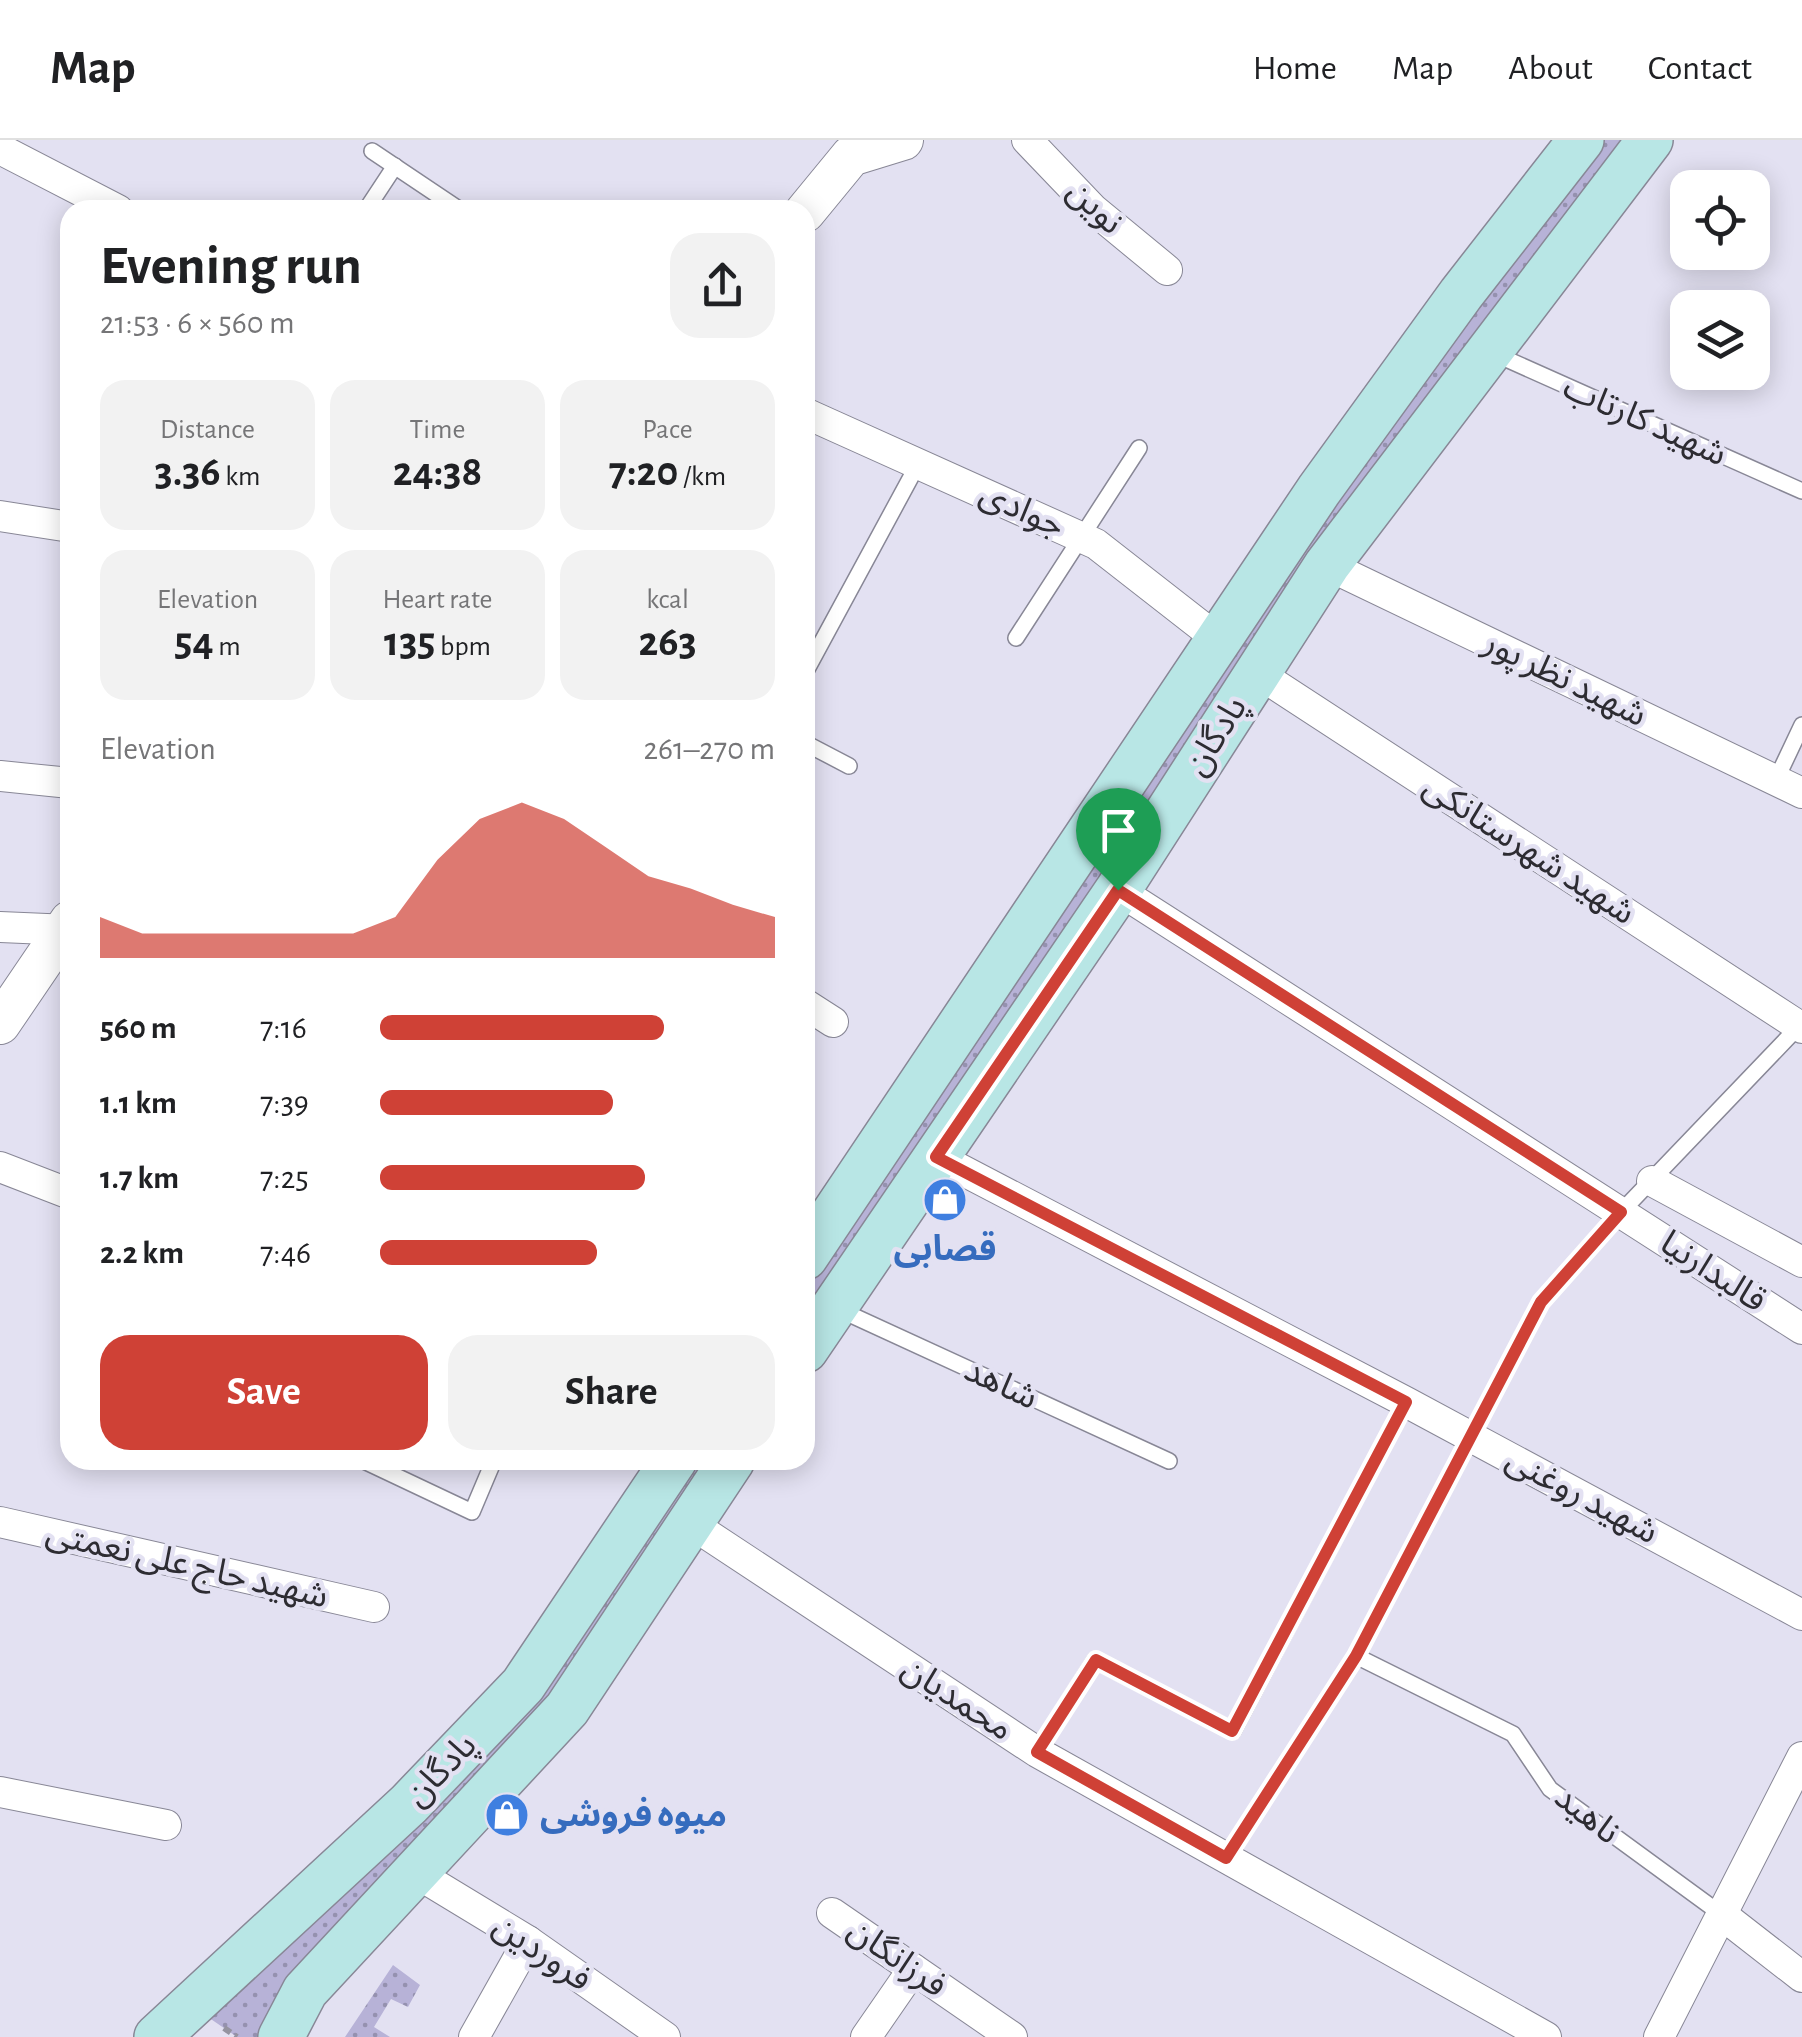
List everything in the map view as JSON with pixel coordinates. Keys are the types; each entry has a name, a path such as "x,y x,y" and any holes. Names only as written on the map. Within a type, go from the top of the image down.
{"main road":[{"name":"پادگان","path":"815,1242 1319,490 1461,294 1582,140"},
{"name":"پادگان","path":"815,1335 1118,890 1327,565 1650,140"},
{"name":"پادگان","path":"157,2037 410,1804 522,1685 667,1470"},
{"name":"پادگان","path":"282,2037 305,1992 567,1709 725,1470"}],"street":[{"name":"نوین","path":"1026,140 1094,209 1167,270"},
{"path":"815,200 851,156 883,142"},
{"path":"0,149 99,200"},
{"name":"جوادی","path":"815,417 1096,544 1219,640"},
{"path":"0,516 60,525"},
{"name":"شهید نظر پور","path":"1327,565 1789,786"},
{"name":"شهید شهرستانکی","path":"1256,672 1801,1026"},
{"path":"0,776 60,782"},
{"name":"قالبدارنیا","path":"1118,890 1802,1330"},
{"path":"0,927 60,926"},
{"path":"0,1024 60,939"},
{"path":"815,1010 833,1022"},
{"name":"شهید روغنی","path":"936,1157 1406,1402 1802,1615"},
{"path":"0,1166 60,1190"},
{"path":"1652,1181 1802,1262"},
{"name":"شهید حاج علی نعمتی","path":"0,1522 374,1607"},
{"name":"محمدیان","path":"690,1523 1037,1752 1546,2037"},
{"path":"1659,2037 1801,1761"},
{"path":"0,1792 166,1825"},
{"name":"فروردین","path":"416,1873 528,1941 665,2037"},
{"name":"فرزانگان","path":"832,1913 1012,2037"},
{"path":"1721,1914 1802,1977"},
{"path":"474,2037 528,1941"},
{"path":"866,2037 914,1969"}],"lane":[{"path":"372,151 445,200"},
{"path":"373,200 395,166"},
{"name":"شهید کارتاب","path":"1487,350 1802,491"},
{"path":"1016,638 1139,448"},
{"path":"815,655 918,464"},
{"path":"1789,786 1802,726"},
{"path":"815,748 848,766"},
{"path":"1226,1858 1356,1656 1541,1302 1621,1212 1801,1026"},
{"name":"شاهد","path":"833,1307 1169,1460"},
{"path":"1037,1752 1096,1660 1232,1731 1406,1402"},
{"path":"383,1470 472,1512 490,1470"},
{"name":"ناهید","path":"1356,1656 1513,1734 1550,1789 1721,1914"}],"shaded area":[{"path":"1581,140 1650,140 815,1336 815,1243"},
{"path":"666,1470 725,1470 567,1709 281,2037 237,2037 202,2013 409,1804"},
{"path":"393,1965 420,1985 408,2007 391,1999 374,2027 390,2037 345,2037"}],"place":[{"name":"قصابی","path":"945,1200"},
{"name":"میوه فروشی","path":"507,1815"}],"route":[{"path":"1118,890 1621,1212 1541,1302 1356,1656 1226,1858 1037,1752 1096,1660 1232,1731 1406,1402 936,1157 1118,890"}]}
